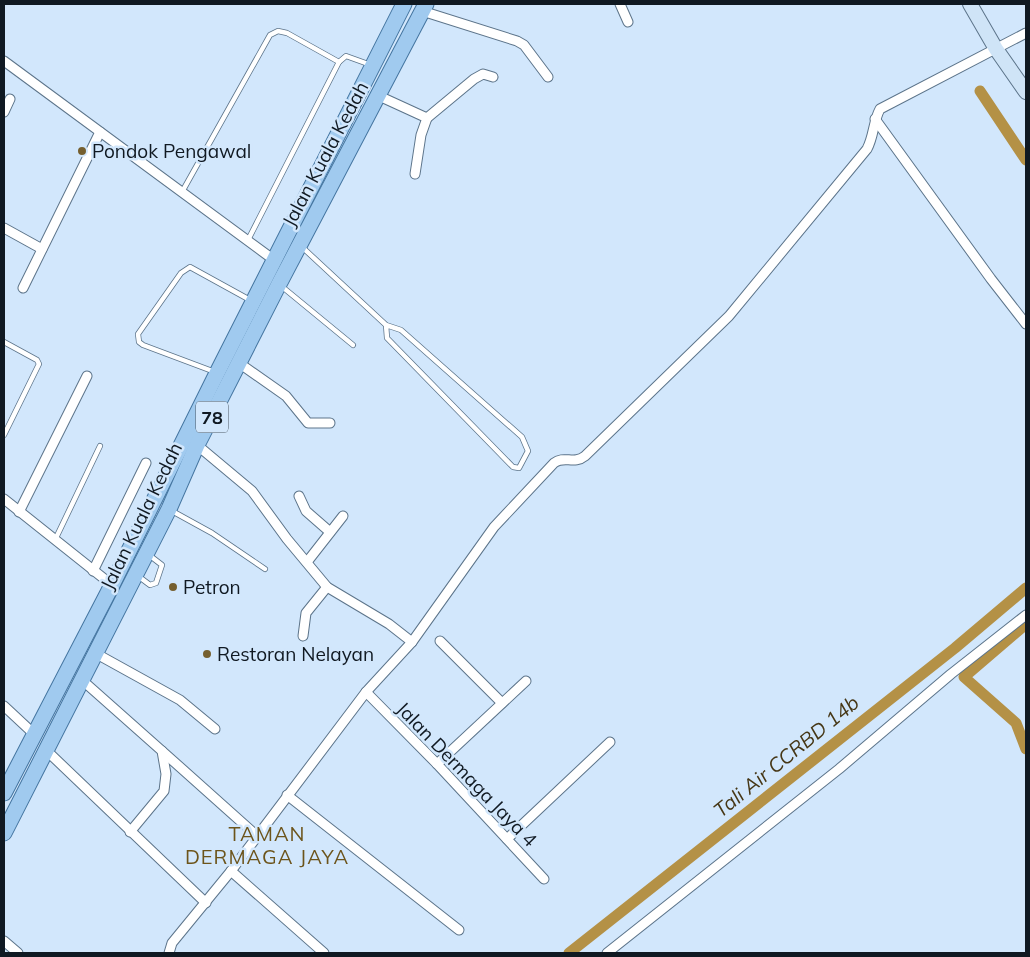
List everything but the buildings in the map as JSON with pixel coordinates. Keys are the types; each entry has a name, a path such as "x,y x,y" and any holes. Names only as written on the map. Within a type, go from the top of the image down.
{"main road":[{"name":"Jalan Kuala Kedah","path":"4,793 112,585 404,4"},
{"name":"Jalan Kuala Kedah","path":"4,832 169,509 197,445 279,284 424,8"},
{"path":"148,513 156,507 169,509"}],"street":[{"path":"620,4 628,22"},
{"path":"970,4 996,49 1026,92"},
{"path":"424,8 524,45 548,77"},
{"path":"169,953 172,943 231,871 366,692 412,642 494,527 554,463 561,459 578,461 585,456 730,316 867,149 872,139 875,119 880,109 1026,33"},
{"path":"4,61 274,260"},
{"path":"415,174 421,135 427,118 474,78 483,74 493,78"},
{"path":"379,96 427,118"},
{"path":"4,112 10,99"},
{"path":"875,119 991,280 1026,324"},
{"path":"23,288 100,132"},
{"path":"4,228 42,249"},
{"path":"239,364 286,396 308,424 330,423"},
{"path":"19,512 87,376"},
{"path":"197,445 252,491 287,539 327,587 389,624 412,642"},
{"path":"93,570 146,463"},
{"path":"298,496 306,510 330,532"},
{"path":"4,499 112,585"},
{"path":"307,562 342,516"},
{"path":"303,636 306,613 327,587"},
{"path":"607,953 839,769 951,674 1026,614"},
{"path":"440,641 502,703"},
{"path":"95,653 180,700 215,729"},
{"path":"82,680 257,836"},
{"path":"437,764 526,681"},
{"name":"Jalan Dermaga Jaya 4","path":"366,692 437,764 544,879"},
{"path":"4,706 34,734"},
{"path":"507,839 610,742"},
{"path":"46,750 206,903"},
{"path":"130,832 164,790 166,774 162,751"},
{"path":"287,795 459,930"},
{"path":"231,871 324,953"},
{"path":"4,941 18,953"}],"lane":[{"path":"182,192 270,35 278,30 287,33 339,62"},
{"path":"248,240 339,62 346,56 374,66"},
{"path":"300,245 386,326 401,330 522,437 528,451 519,468 513,467 387,338 386,326"},
{"path":"217,373 143,345 139,342 138,334 182,273 190,267 253,302"},
{"path":"279,284 353,345"},
{"path":"4,342 37,360 39,364 4,435"},
{"path":"55,540 100,446"},
{"path":"169,509 212,534 265,569"},
{"path":"136,574 150,585 156,583 162,565 146,553"}],"waterway":[{"path":"980,91 1026,160"},
{"name":"Tali Air CCRBD 14b","path":"569,953 955,648 1026,588"},
{"path":"1026,624 964,677 1016,723 1026,749"}],"place":[{"name":"Pondok Pengawal","path":"82,151"},
{"name":"Petron","path":"173,587"},
{"name":"Restoran Nelayan","path":"207,654"}],"district":[{"name":"TAMAN DERMAGA JAYA","path":"267,844"}]}
